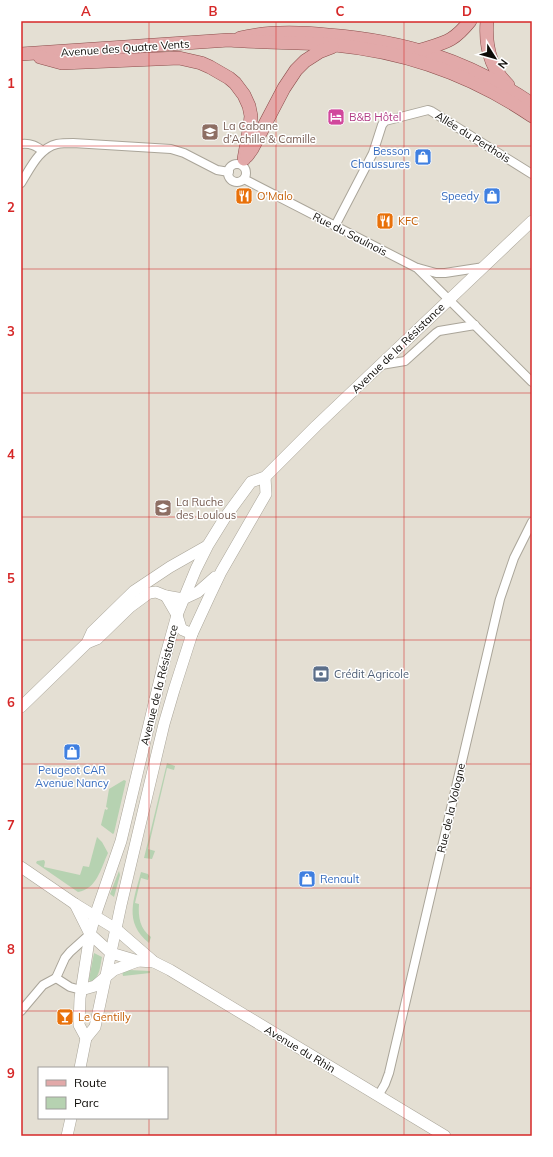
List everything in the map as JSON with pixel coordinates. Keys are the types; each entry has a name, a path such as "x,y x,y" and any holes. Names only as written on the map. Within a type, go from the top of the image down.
{"main road":[{"path":"421,50 454,38 470,21"},
{"path":"487,21 487,41 491,60 499,76 514,92"},
{"name":"Avenue des Quatre Vents","path":"25,54 229,40 260,33 309,33 346,36 421,50 471,69 514,92 532,104"},
{"name":"Avenue des Quatre Vents","path":"229,40 260,43 335,45 405,57 450,71 502,97 532,116"},
{"path":"242,162 252,150 284,88 296,70 312,56 335,45"},
{"path":"25,54 62,63 179,58 201,63 229,78 244,95 249,106 251,116 250,125 242,162"},
{"name":"Avenue de la Résistance","path":"266,477 266,494 221,572 192,634 164,724 95,1026 86,1038 79,1025 81,990 90,934 121,841 165,658 177,615 196,569 208,546 226,516 251,482 266,477 532,221"},
{"path":"21,707 87,643 92,632 134,591 170,567 208,546"},
{"path":"87,643 97,639 130,607 149,592 156,592 166,596 183,599 202,589 221,572"},
{"path":"166,596 177,615 181,628 192,634"},
{"name":"Avenue du Rhin","path":"21,867 75,904 116,929 154,962 170,970 445,1136"},
{"path":"75,904 90,934 111,953"},
{"name":"Avenue du Rhin","path":"111,953 138,961 154,962"},
{"path":"81,990 95,986 114,970 138,961"},
{"path":"80,1067 86,1038"},
{"path":"68,1136 71,1119"}],"street":[{"name":"Allée du Perthois","path":"335,226 373,153 382,125 388,119 428,110 431,111 532,174"},
{"path":"21,144 30,143 44,151"},
{"path":"21,183 44,151 57,144 73,143 171,149 184,153 217,170 229,172"},
{"path":"242,162 246,172 244,179 238,182 233,181 229,172 233,166 242,162"},
{"name":"Rue du Saulnois","path":"244,179 417,268 532,382"},
{"path":"417,268 436,273 445,273 484,267"},
{"path":"381,365 405,361 440,331 455,327 475,325"},
{"name":"Rue de la Vologne","path":"378,1096 389,1073 500,599 514,558 532,522"},
{"path":"21,1011 43,985 56,978 65,958 90,934"},
{"path":"56,978 70,987 81,990"}],"green space":[{"path":"167,763 175,766 174,770 167,768 148,849 155,851 152,859 144,858"},
{"path":"124,780 126,781 113,834 101,825 105,809 107,810 108,808 106,807 109,789"},
{"path":"97,837 102,842 108,853 98,877 90,887 84,890 78,892 36,863 37,861 44,860 44,867 80,875 83,866 89,867"},
{"path":"119,871 120,875 114,897 110,894"},
{"path":"141,872 148,874 149,876 148,880 141,878 135,903 139,904 140,922 144,930 151,937 149,943 141,935 133,918 134,901"},
{"path":"94,953 102,957 98,975 90,982 89,979"},
{"path":"122,971 150,971 150,973 123,976"}],"place":[{"name":"B&B Hôtel","path":"336,117"},
{"name":"La Cabane d’Achille & Camille","path":"210,132"},
{"name":"Besson Chaussures","path":"423,157"},
{"name":"O'Malo","path":"244,196"},
{"name":"Speedy","path":"492,196"},
{"name":"KFC","path":"385,221"},
{"name":"La Ruche des Loulous","path":"163,508"},
{"name":"Crédit Agricole","path":"321,674"},
{"name":"Peugeot CAR Avenue Nancy","path":"72,752"},
{"name":"Renault","path":"307,879"},
{"name":"Le Gentilly","path":"65,1017"}]}
